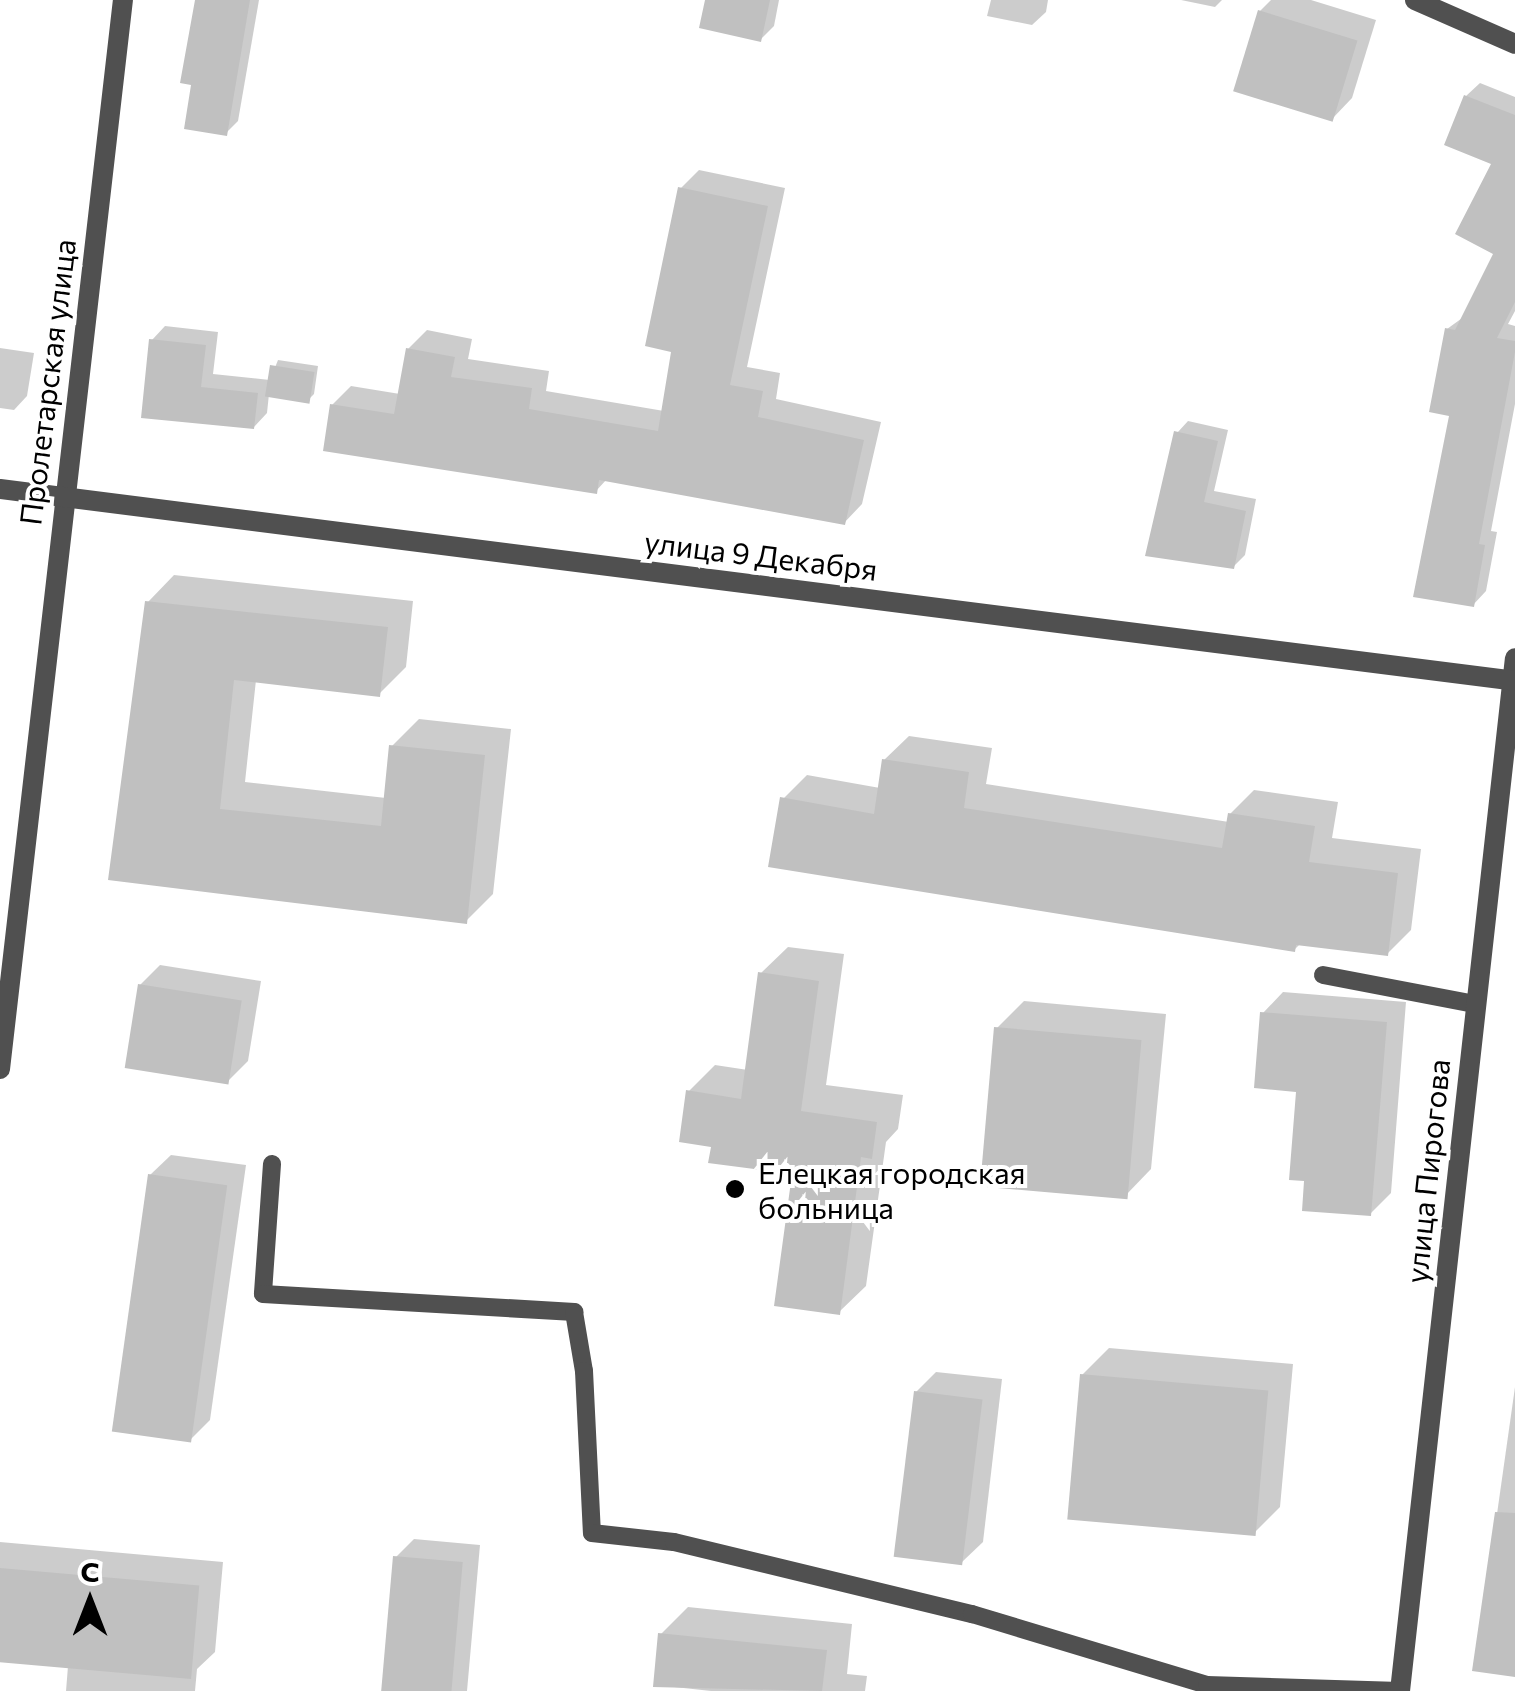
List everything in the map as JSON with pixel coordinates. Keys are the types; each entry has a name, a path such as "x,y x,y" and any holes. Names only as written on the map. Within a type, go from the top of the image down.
{"street":[{"name":"Пролетарская улица","path":"0,1069 123,0"},
{"path":"1415,0 1515,44"},
{"name":"улица 9 Декабря","path":"0,490 1513,680"},
{"name":"улица Пирогова","path":"1400,1691 1515,658"}],"lane":[{"path":"1323,975 1475,1004"},
{"path":"272,1164 263,1294 574,1312 584,1371 592,1532 674,1542 953,1610 1207,1684 1400,1691"}],"building":[{"path":"195,0 250,0 227,136 184,129 191,85 180,83"},
{"path":"705,0 770,0 761,42 699,28"},
{"path":"1258,10 1357,40 1333,122 1233,91"},
{"path":"1464,95 1515,115 1515,302 1497,338 1515,341 1515,352 1479,544 1485,545 1474,607 1413,597 1449,416 1429,412 1445,328 1455,330 1493,254 1455,234 1491,164 1444,145"},
{"path":"678,187 768,206 730,385 763,391 758,417 864,440 845,525 599,480 597,494 323,451 330,404 394,414 406,348 455,357 451,377 532,388 529,409 658,431 671,352 645,346"},
{"path":"149,339 206,345 201,387 258,393 254,429 141,418"},
{"path":"270,365 314,372 309,404 265,397"},
{"path":"1174,431 1218,441 1204,502 1246,511 1234,569 1145,556"},
{"path":"145,601 388,627 380,697 234,680 220,809 381,826 389,745 485,755 467,924 108,880"},
{"path":"882,759 969,772 964,808 1222,848 1228,813 1315,826 1309,862 1398,873 1388,956 1296,945 1295,952 768,867 780,797 874,814"},
{"path":"758,972 819,981 801,1111 877,1122 872,1159 861,1157 840,1315 774,1306 792,1174 708,1163 711,1147 679,1142 686,1090 741,1099"},
{"path":"138,984 242,1000 228,1084 125,1068"},
{"path":"1260,1012 1387,1022 1371,1216 1302,1211 1304,1181 1289,1180 1296,1092 1254,1088"},
{"path":"994,1027 1141,1040 1127,1199 980,1186"},
{"path":"148,1174 227,1185 191,1443 112,1431"},
{"path":"1080,1374 1268,1390 1256,1536 1067,1519"},
{"path":"914,1391 982,1399 962,1565 894,1557"},
{"path":"1495,1512 1515,1513 1515,1677 1472,1671"},
{"path":"393,1556 463,1562 451,1691 381,1691"},
{"path":"0,1568 199,1585 191,1679 0,1662"},
{"path":"658,1633 827,1650 822,1691 653,1687"}],"place":[{"name":"Елецкая городская больница","path":"735,1189"}]}
